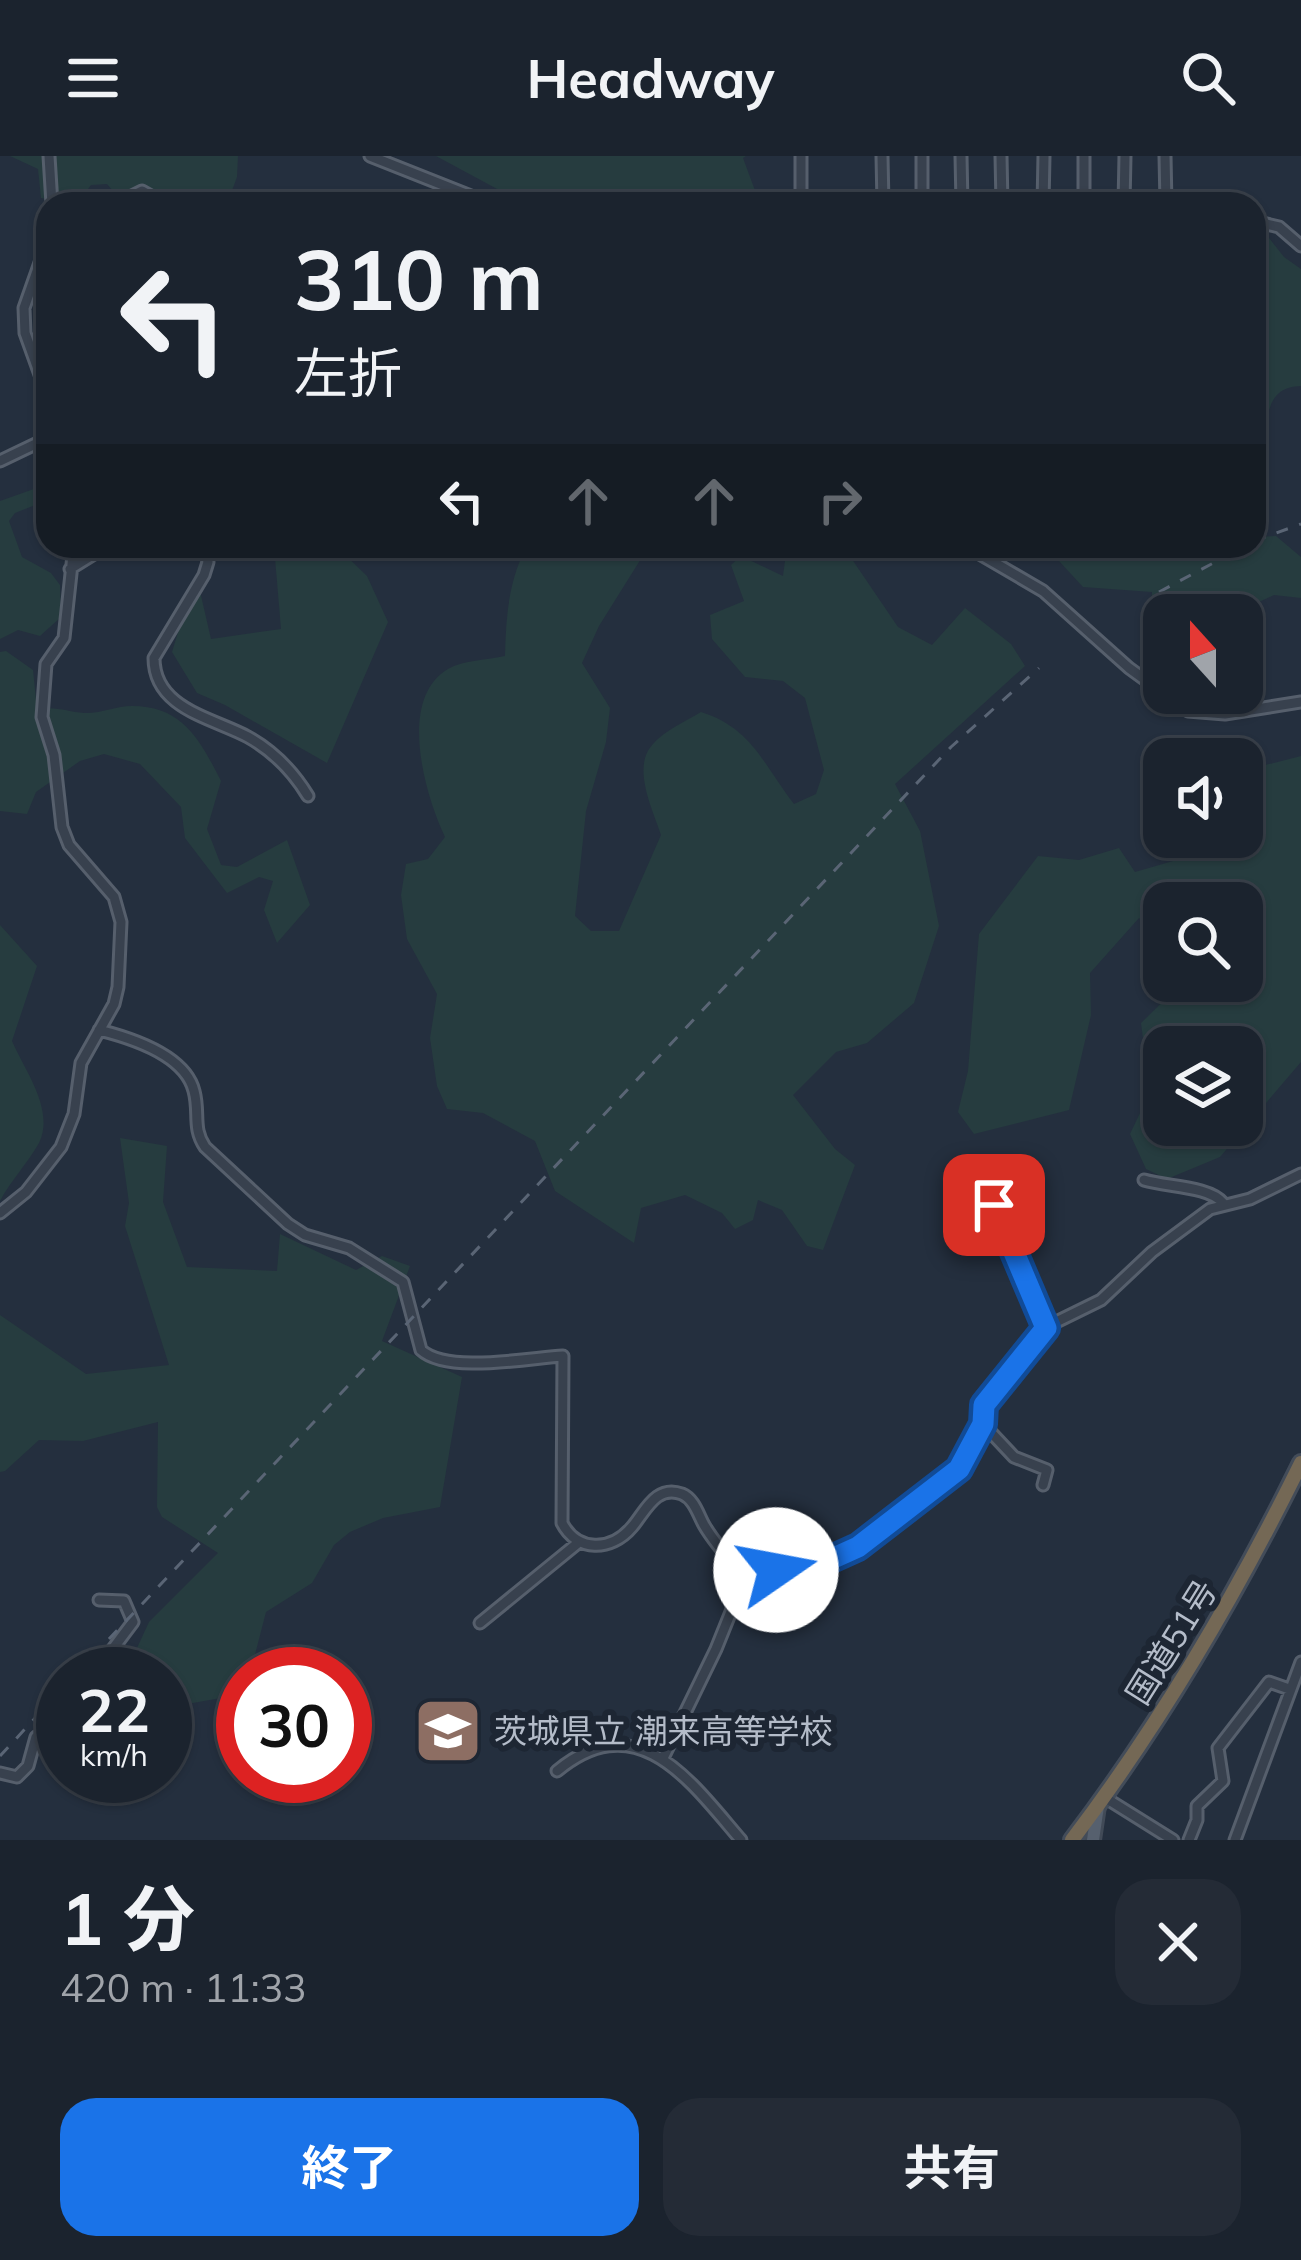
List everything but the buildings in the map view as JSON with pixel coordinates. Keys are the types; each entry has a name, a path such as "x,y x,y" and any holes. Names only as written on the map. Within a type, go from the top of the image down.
{"highway":[{"name":"国道51号","path":"1072,1840 1240,1584 1301,1463"}],"main road":[{"path":"1093,1840 1101,1802"}],"street":[{"path":"49,156 51,192"},
{"path":"370,156 460,192"},
{"path":"801,192 802,156"},
{"path":"882,156 883,192"},
{"path":"922,156 922,192"},
{"path":"962,156 962,192"},
{"path":"1000,156 1002,192"},
{"path":"1043,192 1044,156"},
{"path":"1084,156 1084,192"},
{"path":"1124,192 1125,156"},
{"path":"1165,156 1166,192"},
{"path":"1266,223 1280,226 1301,246"},
{"path":"36,274 24,308 25,333 36,364"},
{"path":"0,461 36,444"},
{"path":"0,1214 26,1192 61,1147 74,1114 81,1063 114,1004 118,987 122,922 114,897 69,845 62,827 54,755 42,717 46,664 64,638 72,558"},
{"path":"70,568 86,558"},
{"path":"207,558 204,575 154,658 159,682 186,710 269,751 308,796"},
{"path":"987,558 1043,591 1144,681 1188,711 1225,714 1301,702"},
{"path":"99,1030 135,1040 190,1079 196,1095 198,1137 288,1224 305,1235 349,1248 403,1282 421,1350 427,1356 467,1363 563,1356 562,1523 578,1543 592,1547 620,1538 644,1506 661,1494 680,1493 692,1502 716,1543 745,1577"},
{"path":"745,1577 827,1561 858,1547 959,1469 983,1424 984,1405 1046,1328 1101,1300 1152,1252 1223,1203 1250,1198 1301,1174"},
{"path":"1144,1180 1207,1191 1223,1203"},
{"path":"994,1205 1046,1328"},
{"path":"983,1424 1014,1456 1047,1470 1043,1485"},
{"path":"480,1623 578,1543"},
{"path":"663,1758 745,1577"},
{"path":"99,1600 124,1601 133,1622 114,1647"},
{"path":"1234,1840 1301,1662"},
{"path":"1190,1840 1197,1806 1222,1781 1218,1748 1269,1682 1289,1689"},
{"path":"0,1773 17,1777 28,1766 36,1736"},
{"path":"557,1771 591,1750 614,1743 635,1745 663,1758 741,1840"},
{"path":"1101,1802 1172,1840"}],"green space":[{"path":"10,156 238,156 231,192 114,192 107,184 91,185 86,192 40,192 38,169"},
{"path":"436,156 746,156 756,192 505,192"},
{"path":"1266,234 1301,269 1301,386 1282,391 1267,417"},
{"path":"36,488 36,505 15,513 9,521 22,557 51,573 60,585 61,617 40,636 18,630 0,639 0,501"},
{"path":"1266,536 1276,536 1301,557 1301,598 1274,595 1263,600 1263,594 1152,594 1083,587 1058,558 1266,558"},
{"path":"275,558 348,558 367,576 388,622 327,763 197,693 172,652 196,574 211,639 281,629"},
{"path":"642,558 582,663 610,708 606,742 586,811 575,916 591,931 619,931 661,835 646,789 644,764 653,744 676,726 701,712 718,719 755,749 794,804 816,794 824,770 805,698 783,681 745,677 712,639 710,615 744,601 731,565 739,558 783,576 785,558 851,558 898,627 932,645 965,608 1011,644 1025,666 895,784 920,831 939,926 914,1003 867,1043 836,1052 793,1095 835,1149 855,1165 823,1250 807,1246 782,1210 758,1200 753,1220 735,1229 722,1213 685,1195 641,1208 634,1243 555,1191 535,1141 483,1113 447,1109 437,1086 430,1038 437,994 407,939 401,895 406,864 428,859 445,837 424,773 419,724 432,683 448,669 505,656 507,614 521,559"},
{"path":"6,651 33,670 37,710 90,713 126,706 150,708 188,728 221,781 207,829 221,865 237,867 287,840 310,905 277,943 264,910 273,881 259,877 227,893 185,838 181,807 140,764 104,754 80,761 36,792 27,814 0,811 0,652"},
{"path":"1301,756 1301,1062 1263,1107 1263,1026 1143,1026 1143,1038 1141,1023 1162,1002 1263,1002 1263,882 1143,882 1143,921 1139,918 1090,973 1091,1015 1069,1110 974,1134 958,1112 968,1071 979,934 1038,856 1079,860 1119,848 1135,872 1173,861 1263,858 1263,766"},
{"path":"0,925 37,966 12,1041 41,1104 43,1130 0,1201"},
{"path":"1143,1107 1143,1146 1229,1146 1220,1157 1167,1179 1146,1169 1130,1134"},
{"path":"120,1138 167,1146 163,1202 187,1267 277,1271 280,1234 356,1270 382,1256 410,1266 382,1341 462,1377 440,1507 383,1518 350,1532 334,1545 312,1583 266,1612 257,1647 216,1647 216,1699 192,1703 192,1647 137,1647 149,1622 218,1553 162,1517 157,1507 158,1422 83,1441 39,1440 0,1472 0,1315 86,1374 169,1365 125,1226 129,1203"}],"railway":[{"path":"1266,537 1301,524"},
{"path":"1159,592 1223,558"},
{"path":"101,1647 951,747 1039,668"},
{"path":"0,1756 36,1717"}],"place":[{"name":"茨城県立 潮来高等学校","path":"448,1731"}],"route":[{"path":"776,1570 827,1561 858,1547 934,1492 959,1469 983,1424 984,1405 1046,1328 994,1205"}]}
